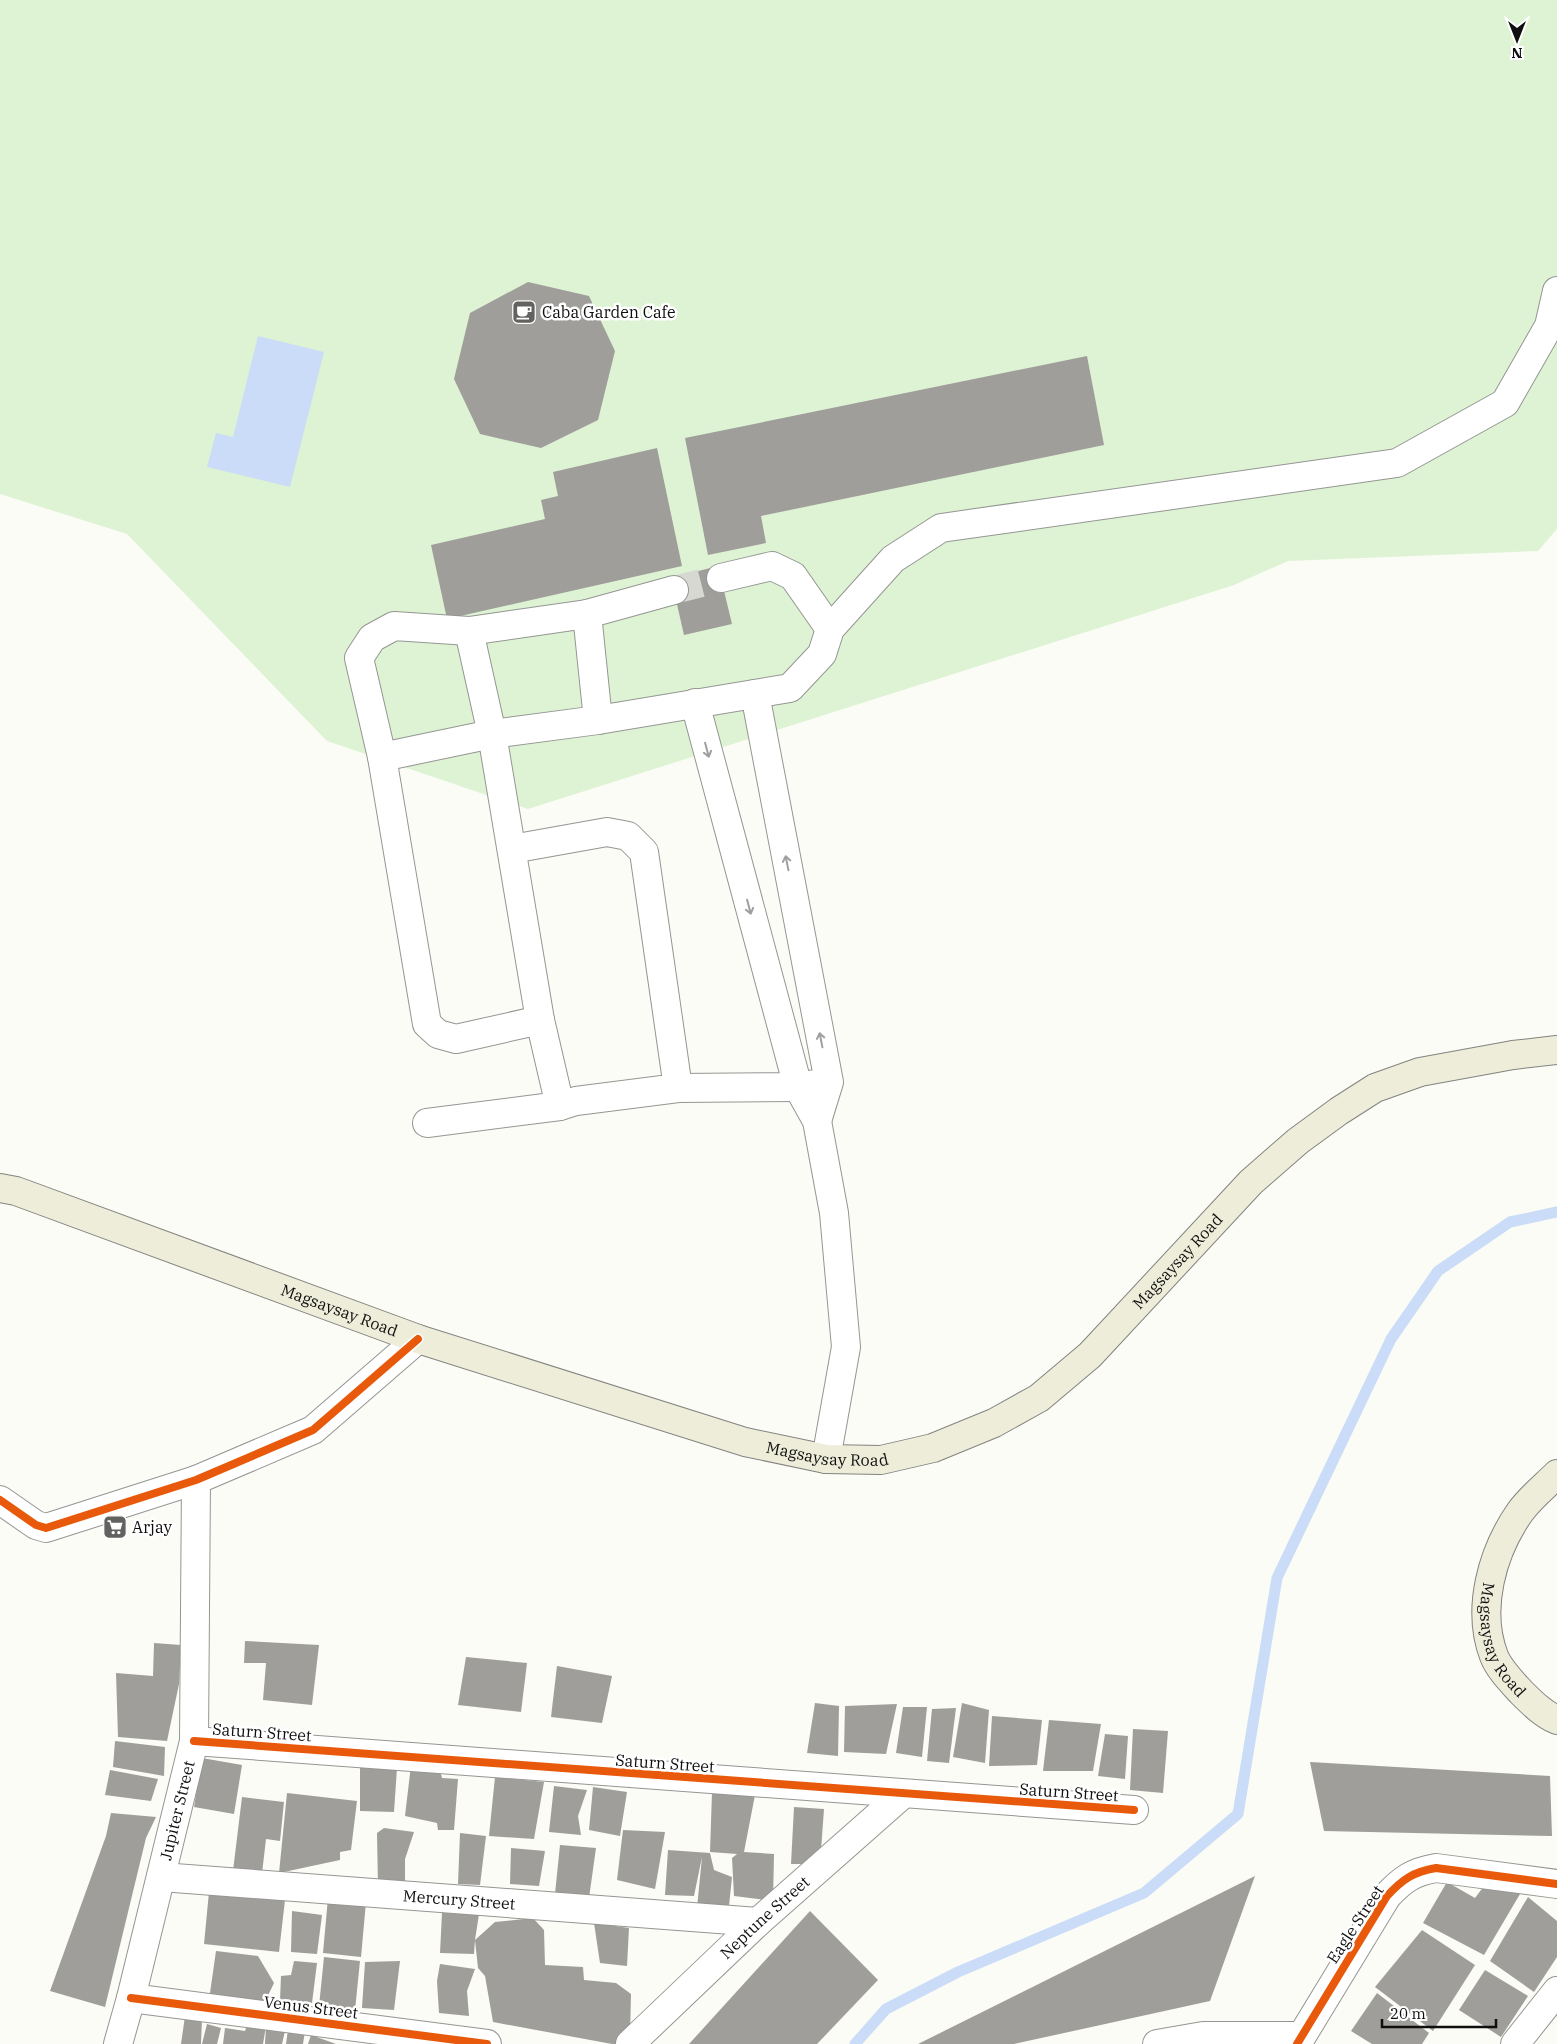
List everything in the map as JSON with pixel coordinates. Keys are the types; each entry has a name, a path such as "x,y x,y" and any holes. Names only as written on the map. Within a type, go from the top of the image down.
{"main road":[{"name":"Magsaysay Road","path":"0,1188 16,1191 418,1340 745,1442 826,1459 881,1460 934,1448 994,1423 1039,1398 1090,1355 1251,1182 1298,1141 1339,1110 1375,1088 1420,1072 1513,1055 1557,1050"},
{"name":"Magsaysay Road","path":"1557,1474 1521,1512 1502,1544 1492,1570 1488,1598 1487,1633 1495,1658 1511,1681 1547,1715 1557,1720"}],"street":[{"path":"382,757 492,734 598,720 790,688 822,654 830,629 894,559 941,528 1397,464 1505,403 1549,326 1557,290"},
{"path":"721,578 772,566 793,576 830,629"},
{"path":"540,1020 456,1039 438,1034 427,1024 382,757 359,658 372,638 394,626 469,631 587,614 674,590"},
{"path":"587,614 598,720"},
{"path":"469,631 492,734 540,1020 560,1106"},
{"path":"754,694 829,1082 817,1121"},
{"path":"695,703 798,1087 817,1121 834,1213 846,1347 826,1459"},
{"path":"512,850 607,832 628,836 644,852 678,1088"},
{"path":"427,1123 560,1106 576,1101 678,1088 798,1087 829,1082"},
{"path":"0,1500 36,1525 46,1528 196,1480 313,1430 418,1340"},
{"name":"Jupiter Street","path":"118,2044 194,1741 196,1480"},
{"name":"Saturn Street","path":"194,1741 1134,1810"},
{"name":"Neptune Street","path":"630,2044 758,1922 903,1794"},
{"name":"Eagle Street","path":"1299,2040 1387,1896 1400,1882 1418,1871 1436,1868 1454,1869 1557,1884"},
{"name":"Mercury Street","path":"161,1877 758,1922"},
{"path":"1516,2044 1557,1991"},
{"name":"Venus Street","path":"131,1998 487,2044"},
{"path":"1157,2044 1203,2036 1299,2040"}],"green space":[{"path":"0,0 1557,0 1557,529 1538,551 1288,561 1234,585 528,809 327,741 127,534 0,494"}],"water":[{"path":"258,336 324,352 290,487 207,467 216,433 233,437"}],"building":[{"path":"528,282 589,296 615,351 598,420 541,448 480,434 454,379 470,313"},
{"path":"1087,356 1104,445 761,516 766,543 708,555 685,438"},
{"path":"657,448 682,566 447,619 431,545 545,519 541,500 558,496 553,472"},
{"path":"718,566 732,624 684,635 671,578"},
{"path":"245,1641 319,1645 312,1705 263,1700 266,1663 244,1663"},
{"path":"154,1643 181,1645 179,1684 167,1741 118,1737 116,1673 153,1676"},
{"path":"466,1657 527,1663 521,1712 458,1705"},
{"path":"557,1666 612,1676 602,1723 551,1717"},
{"path":"815,1703 839,1706 838,1756 807,1753"},
{"path":"962,1703 989,1710 985,1763 953,1757"},
{"path":"897,1704 886,1754 844,1752 845,1706"},
{"path":"903,1707 927,1707 922,1757 896,1753"},
{"path":"956,1708 949,1763 927,1761 932,1709"},
{"path":"992,1716 1042,1720 1037,1765 989,1766"},
{"path":"1049,1720 1101,1724 1093,1771 1043,1771"},
{"path":"1133,1729 1168,1731 1163,1793 1130,1790"},
{"path":"1105,1734 1128,1736 1125,1779 1098,1776"},
{"path":"115,1741 165,1747 164,1776 113,1767"},
{"path":"202,1758 242,1765 234,1814 194,1807"},
{"path":"1310,1762 1550,1776 1552,1836 1324,1831"},
{"path":"411,1765 440,1770 442,1778 458,1779 454,1830 438,1830 437,1823 405,1816"},
{"path":"360,1766 397,1768 394,1812 360,1811"},
{"path":"110,1770 158,1779 151,1801 105,1795"},
{"path":"495,1777 544,1782 534,1839 489,1836"},
{"path":"554,1786 587,1790 578,1816 581,1835 549,1832"},
{"path":"593,1787 627,1792 620,1836 589,1830"},
{"path":"712,1792 755,1795 744,1852 774,1854 773,1901 734,1896 732,1858 737,1854 710,1852"},
{"path":"287,1793 357,1801 351,1850 340,1852 340,1860 279,1873"},
{"path":"242,1797 284,1802 280,1841 266,1839 261,1882 232,1879"},
{"path":"794,1807 824,1809 820,1864 791,1864"},
{"path":"111,1813 156,1817 146,1838 105,2007 50,1991 106,1836"},
{"path":"384,1828 414,1832 405,1859 405,1889 378,1887 377,1833"},
{"path":"623,1830 665,1832 655,1889 617,1880"},
{"path":"460,1833 486,1836 480,1885 458,1884"},
{"path":"560,1845 596,1848 589,1898 555,1894"},
{"path":"511,1848 545,1851 539,1886 510,1884"},
{"path":"668,1850 710,1853 714,1870 732,1877 729,1906 697,1908 702,1857 694,1896 665,1895"},
{"path":"1255,1876 1210,2001 1014,2044 918,2044"},
{"path":"1490,1878 1520,1894 1484,1955 1423,1923 1447,1882 1475,1898"},
{"path":"209,1892 285,1900 279,1952 204,1944"},
{"path":"1528,1897 1557,1921 1557,1957 1534,1992 1490,1961"},
{"path":"328,1898 366,1902 361,1957 323,1953"},
{"path":"292,1911 322,1915 317,1954 291,1952"},
{"path":"810,1911 878,1980 817,2044 689,2044"},
{"path":"442,1913 479,1914 474,1954 440,1953"},
{"path":"533,1918 544,1930 545,1965 583,1967 584,1980 616,1983 631,1994 630,2035 619,2044 612,2044 493,2022 485,1976 478,1968 475,1940 495,1922"},
{"path":"594,1923 629,1928 627,1966 600,1963"},
{"path":"1422,1930 1475,1965 1433,2031 1375,1987"},
{"path":"216,1951 258,1956 274,1983 264,2004 209,2000"},
{"path":"324,1957 360,1961 354,2020 318,2016"},
{"path":"294,1961 317,1963 312,2003 280,2000 281,1976 291,1975"},
{"path":"400,1961 394,2010 362,2008 365,1962"},
{"path":"440,1964 475,1969 467,1991 469,2016 439,2013 437,1981"},
{"path":"1485,1970 1528,1996 1501,2037 1459,2010"},
{"path":"1377,1993 1429,2033 1422,2044 1372,2044 1351,2031"},
{"path":"185,2016 202,2019 201,2044 181,2044"},
{"path":"248,2022 266,2026 263,2044 223,2044 225,2028 245,2031"},
{"path":"207,2024 221,2028 217,2044 202,2044"},
{"path":"266,2026 285,2031 282,2044 265,2044"},
{"path":"288,2030 305,2031 303,2044 286,2044"},
{"path":"311,2035 336,2044 308,2044"}],"waterway":[{"path":"855,2044 886,2009 958,1972 1144,1893 1238,1814 1277,1578 1391,1339 1438,1271 1510,1222 1557,1212"}],"tunnel":[{"path":"674,590 721,578"}],"cycle path":[{"path":"0,1500 36,1525 46,1528 196,1480 313,1430 418,1339"},
{"path":"194,1741 1134,1810"},
{"path":"1297,2044 1387,1896 1409,1877 1436,1868 1557,1884"},
{"path":"131,1998 487,2044"}],"place":[{"name":"Caba Garden Cafe","path":"524,312"},
{"name":"Arjay","path":"115,1527"}]}
